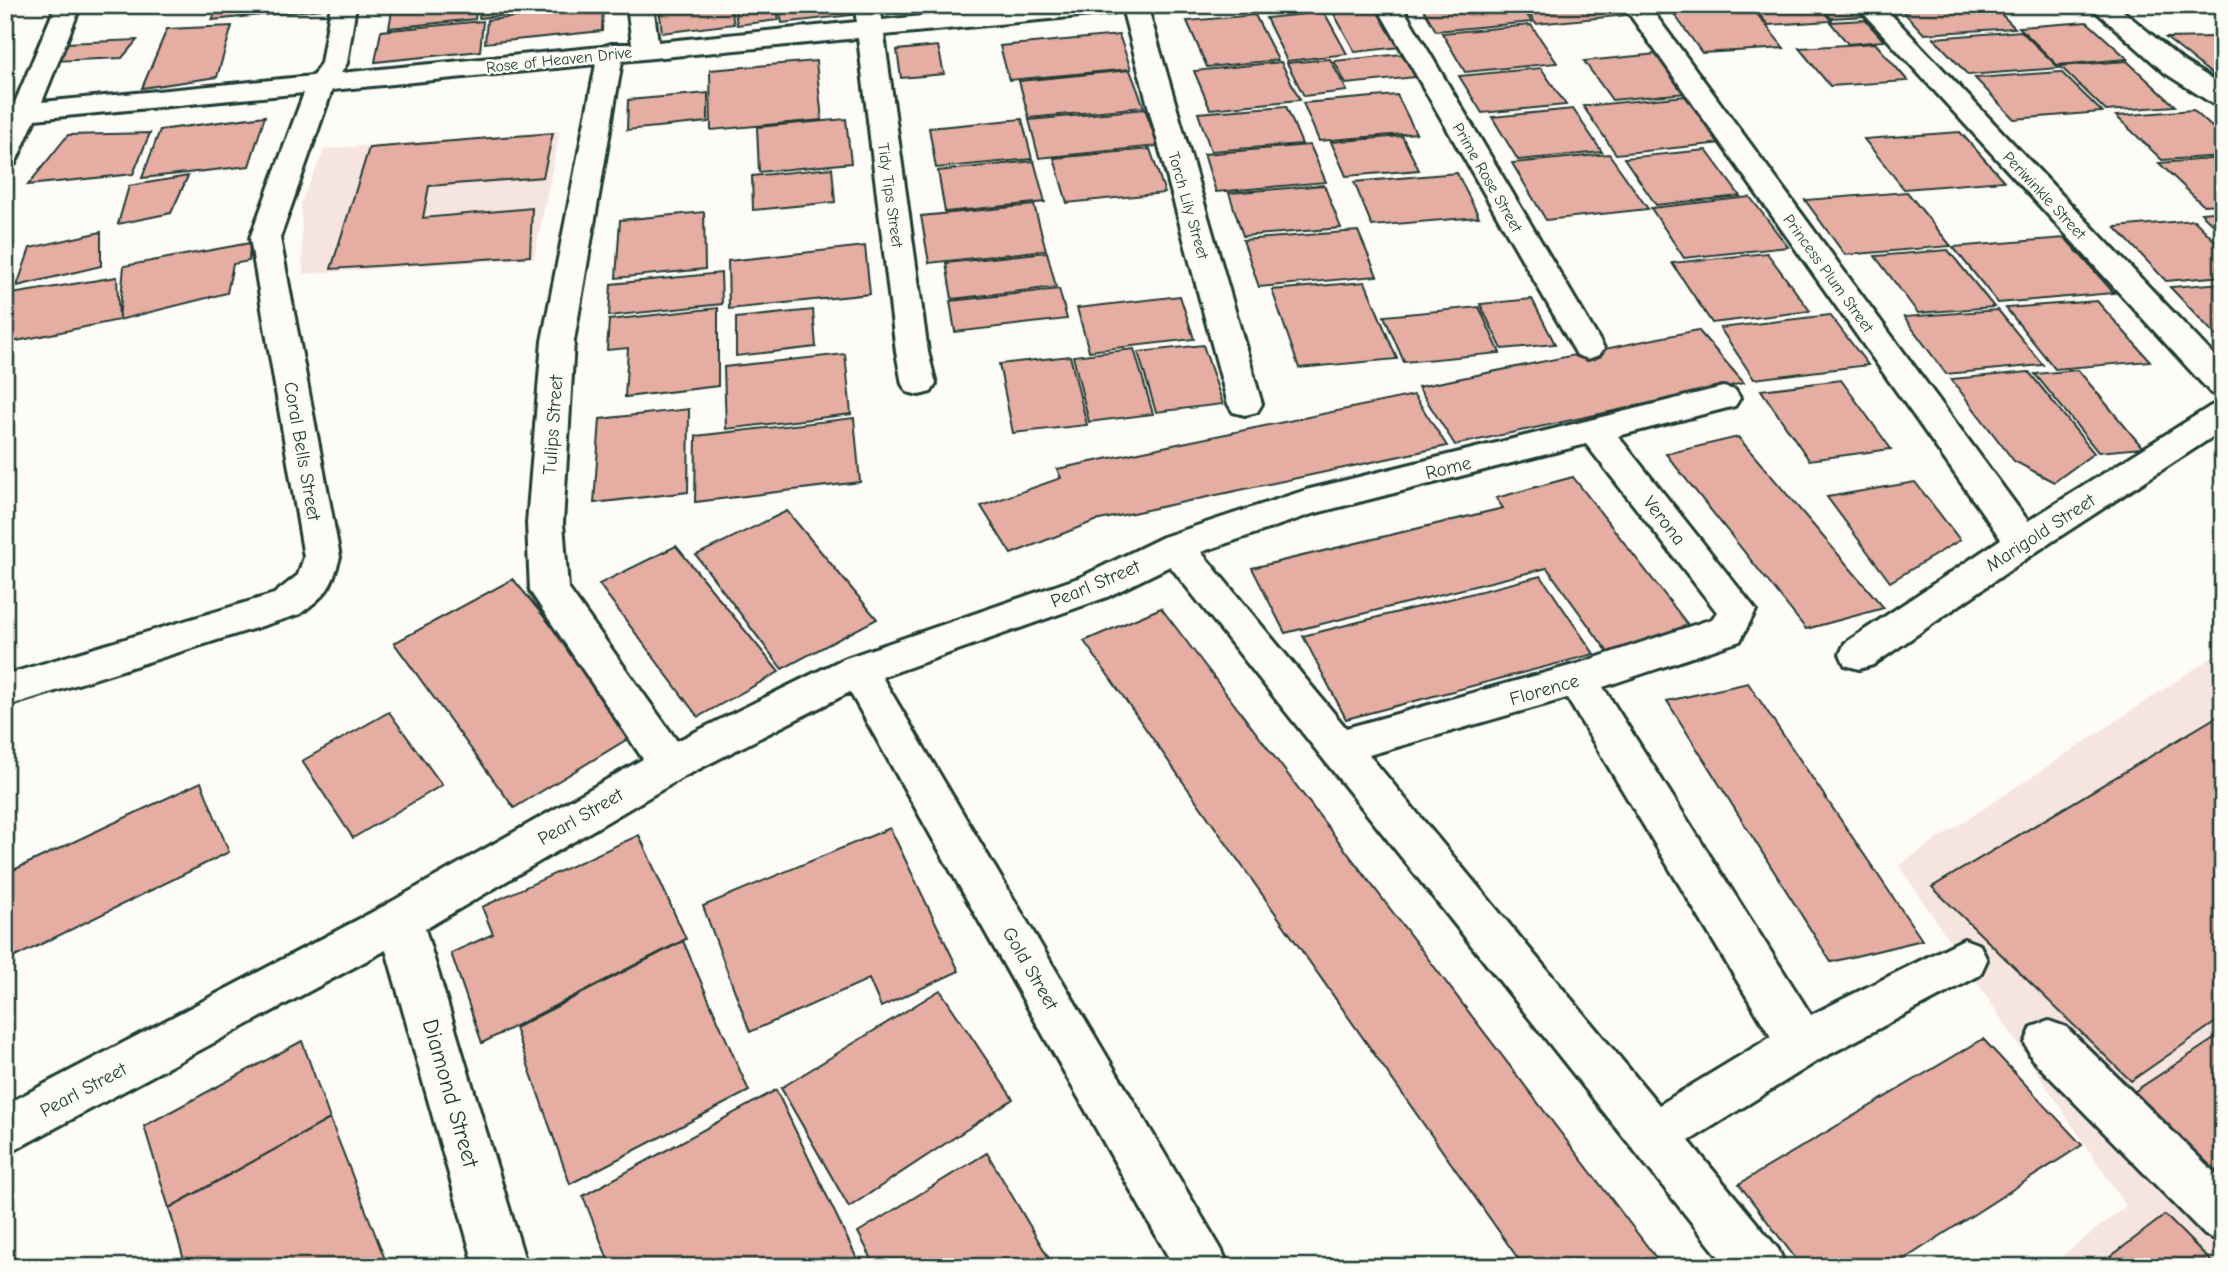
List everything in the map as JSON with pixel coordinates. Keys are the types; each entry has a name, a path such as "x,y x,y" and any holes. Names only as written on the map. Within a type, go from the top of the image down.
{"street":[{"path":"5,158 15,113 69,5"},
{"name":"Coral Bells Street","path":"5,691 287,604 314,583 322,557 265,238 321,85 334,63 344,5"},
{"path":"640,5 646,50"},
{"name":"Rose of Heaven Drive","path":"15,113 321,85 646,50 868,17 1112,5"},
{"name":"Torch Lily Street","path":"1134,5 1245,404"},
{"name":"Prime Rose Street","path":"1388,5 1588,348"},
{"name":"Princess Plum Street","path":"1635,5 2024,542"},
{"name":"Periwinkle Street","path":"1868,5 2223,385"},
{"path":"2101,5 2174,67 2223,98"},
{"name":"Tidy Tips Street","path":"868,17 912,352 919,384"},
{"name":"Tulips Street","path":"611,52 558,341 545,523 549,591 670,764"},
{"name":"Rome","path":"1176,547 1306,503 1723,398"},
{"name":"Marigold Street","path":"1859,654 2024,542 2223,414"},
{"name":"Verona","path":"1594,430 1737,610"},
{"path":"1176,547 1760,1267"},
{"name":"Pearl Street","path":"5,1131 400,920 670,764 857,670 1094,587 1176,547"},
{"name":"Florence","path":"1337,747 1577,680 1726,630 1737,610"},
{"name":"Gold Street","path":"857,670 891,723 1203,1267"},
{"path":"1577,680 1802,1044"},
{"name":"Diamond Street","path":"400,920 501,1267"},
{"path":"1653,1136 1802,1044 1964,960"},
{"path":"2049,1043 2223,1217"}],"shaded area":[{"path":"560,131 534,258 303,274 301,202 325,149"},
{"path":"2223,650 2223,1267 2048,1267 2126,1206 1899,865"}],"building":[{"path":"219,5 323,5 322,9 212,20"},
{"path":"393,5 477,5 475,19 389,28"},
{"path":"481,5 605,5 479,18"},
{"path":"659,5 730,5 734,24 662,33"},
{"path":"849,5 852,15 782,23 780,13"},
{"path":"1329,5 1375,5 1401,47 1355,52"},
{"path":"1421,5 1520,5 1532,22 1436,31"},
{"path":"1523,5 1621,5 1628,15 1536,24"},
{"path":"1672,5 1755,5 1756,7 1677,13"},
{"path":"1821,5 1856,5 1866,16 1831,18"},
{"path":"1897,5 1992,5 2015,28 1924,34"},
{"path":"776,6 779,20 737,25 735,11"},
{"path":"1818,6 1832,21 1768,25 1756,10"},
{"path":"603,8 602,31 485,43 487,20"},
{"path":"1753,9 1784,48 1702,53 1674,14"},
{"path":"1324,12 1347,54 1287,61 1266,18"},
{"path":"1255,15 1278,60 1207,67 1187,21"},
{"path":"1865,20 1884,41 1848,44 1830,22"},
{"path":"483,21 480,51 375,62 381,31"},
{"path":"2087,22 2128,59 2057,65 2019,27"},
{"path":"1531,25 1557,63 1465,72 1442,33"},
{"path":"232,26 217,77 142,88 167,29"},
{"path":"2021,31 2059,68 1968,75 1934,38"},
{"path":"1119,35 1131,69 1009,80 1000,46"},
{"path":"2212,37 2223,45 2223,83 2166,38"},
{"path":"137,40 122,58 53,61 65,43"},
{"path":"1875,43 1908,81 1830,86 1799,48"},
{"path":"938,46 944,74 901,78 897,50"},
{"path":"1402,54 1416,77 1346,84 1334,61"},
{"path":"1657,54 1687,93 1612,100 1584,61"},
{"path":"1330,59 1347,91 1304,96 1287,63"},
{"path":"816,61 822,120 711,130 710,70"},
{"path":"2127,61 2175,106 2106,111 2060,66"},
{"path":"1281,62 1300,100 1210,109 1194,71"},
{"path":"1541,68 1566,105 1482,113 1459,76"},
{"path":"1130,70 1144,107 1029,118 1019,81"},
{"path":"2061,72 2102,112 2014,119 1975,78"},
{"path":"708,93 708,122 627,130 628,100"},
{"path":"1397,95 1416,133 1319,141 1303,103"},
{"path":"1686,96 1723,143 1616,154 1583,106"},
{"path":"1286,106 1302,144 1211,151 1198,113"},
{"path":"1145,109 1158,146 1039,158 1029,120"},
{"path":"1573,109 1602,152 1518,160 1492,117"},
{"path":"2193,110 2223,137 2223,156 2162,160 2116,116"},
{"path":"265,116 249,166 142,178 160,130"},
{"path":"846,119 851,163 759,172 757,127"},
{"path":"1022,119 1032,159 936,168 929,128"},
{"path":"1960,132 2004,181 1904,189 1864,139"},
{"path":"150,133 133,174 28,185 68,135"},
{"path":"553,133 543,177 429,186 423,218 532,208 530,256 331,269 369,148"},
{"path":"1402,136 1419,170 1346,176 1331,142"},
{"path":"1310,145 1326,182 1216,192 1204,154"},
{"path":"1150,149 1165,193 1067,203 1054,158"},
{"path":"1706,150 1740,196 1656,205 1624,158"},
{"path":"1609,154 1648,209 1546,220 1512,163"},
{"path":"2223,158 2223,204 2203,205 2159,163"},
{"path":"1034,161 1045,202 945,212 938,171"},
{"path":"832,168 835,202 753,210 752,176"},
{"path":"1457,173 1479,217 1372,226 1354,182"},
{"path":"188,176 171,213 118,224 129,186"},
{"path":"1324,185 1341,228 1243,236 1229,193"},
{"path":"1907,192 1951,246 1845,255 1805,200"},
{"path":"1750,197 1788,247 1684,258 1651,208"},
{"path":"1034,205 1046,250 929,263 921,216"},
{"path":"2223,211 2223,234 2201,213"},
{"path":"704,212 705,269 616,278 620,220"},
{"path":"2194,220 2223,249 2223,276 2166,281 2115,227"},
{"path":"1358,231 1377,276 1259,287 1243,240"},
{"path":"101,232 101,266 17,286 30,248"},
{"path":"2065,238 2114,293 1998,303 1953,247"},
{"path":"250,243 249,261 233,264 227,293 119,320 124,266"},
{"path":"865,246 870,294 729,309 728,261"},
{"path":"1948,250 1994,307 1918,313 1875,256"},
{"path":"1047,252 1056,287 952,299 946,263"},
{"path":"1767,253 1810,311 1712,323 1672,263"},
{"path":"721,273 722,304 609,316 611,284"},
{"path":"117,277 119,320 7,343 5,295"},
{"path":"1365,282 1397,359 1299,368 1272,290"},
{"path":"2223,283 2223,343 2170,287"},
{"path":"1059,289 1067,319 955,332 950,301"},
{"path":"1180,296 1194,339 1089,351 1077,308"},
{"path":"1532,299 1555,344 1502,349 1480,304"},
{"path":"2097,301 2150,361 2055,369 2006,308"},
{"path":"1479,307 1500,353 1404,362 1384,316"},
{"path":"718,308 718,386 625,397 628,348 607,350 609,320"},
{"path":"813,310 816,347 736,356 736,318"},
{"path":"1998,310 2043,365 1946,374 1904,317"},
{"path":"1830,315 1868,365 1754,379 1720,328"},
{"path":"1698,330 1744,383 1455,445 1418,387"},
{"path":"1203,345 1223,404 1156,412 1138,352"},
{"path":"1134,349 1153,414 1089,422 1073,356"},
{"path":"845,354 851,414 726,429 724,367"},
{"path":"1070,356 1087,425 1013,433 999,364"},
{"path":"2078,370 2143,448 2098,452 2035,374"},
{"path":"2029,372 2094,453 2054,482 2014,461 1951,379"},
{"path":"1841,380 1891,449 1809,460 1761,390"},
{"path":"1414,395 1447,446 1095,521 1011,554 981,506 1061,478 1057,469"},
{"path":"689,409 688,492 594,503 600,419"},
{"path":"854,418 860,482 695,502 696,436"},
{"path":"1738,437 1884,608 1806,629 1666,454"},
{"path":"1573,477 1692,630 1610,655 1547,568 1285,633 1252,568 1503,508 1496,498"},
{"path":"1915,482 1960,540 1890,582 1827,497"},
{"path":"787,511 877,619 782,669 696,555"},
{"path":"676,546 779,672 698,717 599,584"},
{"path":"1541,576 1594,654 1346,719 1303,636"},
{"path":"513,579 639,732 514,808 394,643"},
{"path":"1161,608 1663,1267 1524,1267 1084,641"},
{"path":"1748,683 1922,940 1831,962 1667,701"},
{"path":"389,712 442,785 353,838 302,761"},
{"path":"2223,713 2223,1017 2131,1081 1932,887"},
{"path":"201,782 229,852 5,962 5,874"},
{"path":"890,828 959,971 881,1007 869,979 750,1032 703,906"},
{"path":"639,835 686,939 482,1043 451,953 493,934 482,907"},
{"path":"683,941 749,1091 570,1184 515,1028"},
{"path":"940,990 1013,1099 849,1207 781,1088"},
{"path":"2223,1033 2223,1206 2120,1101"},
{"path":"1983,1039 2082,1145 1892,1267 1802,1267 1739,1184"},
{"path":"302,1041 330,1119 169,1208 144,1126"},
{"path":"776,1090 861,1267 611,1267 583,1196"},
{"path":"330,1119 388,1267 186,1267 169,1208"},
{"path":"987,1153 1054,1267 876,1267 858,1232"},
{"path":"2165,1215 2217,1267 2097,1267"}]}
